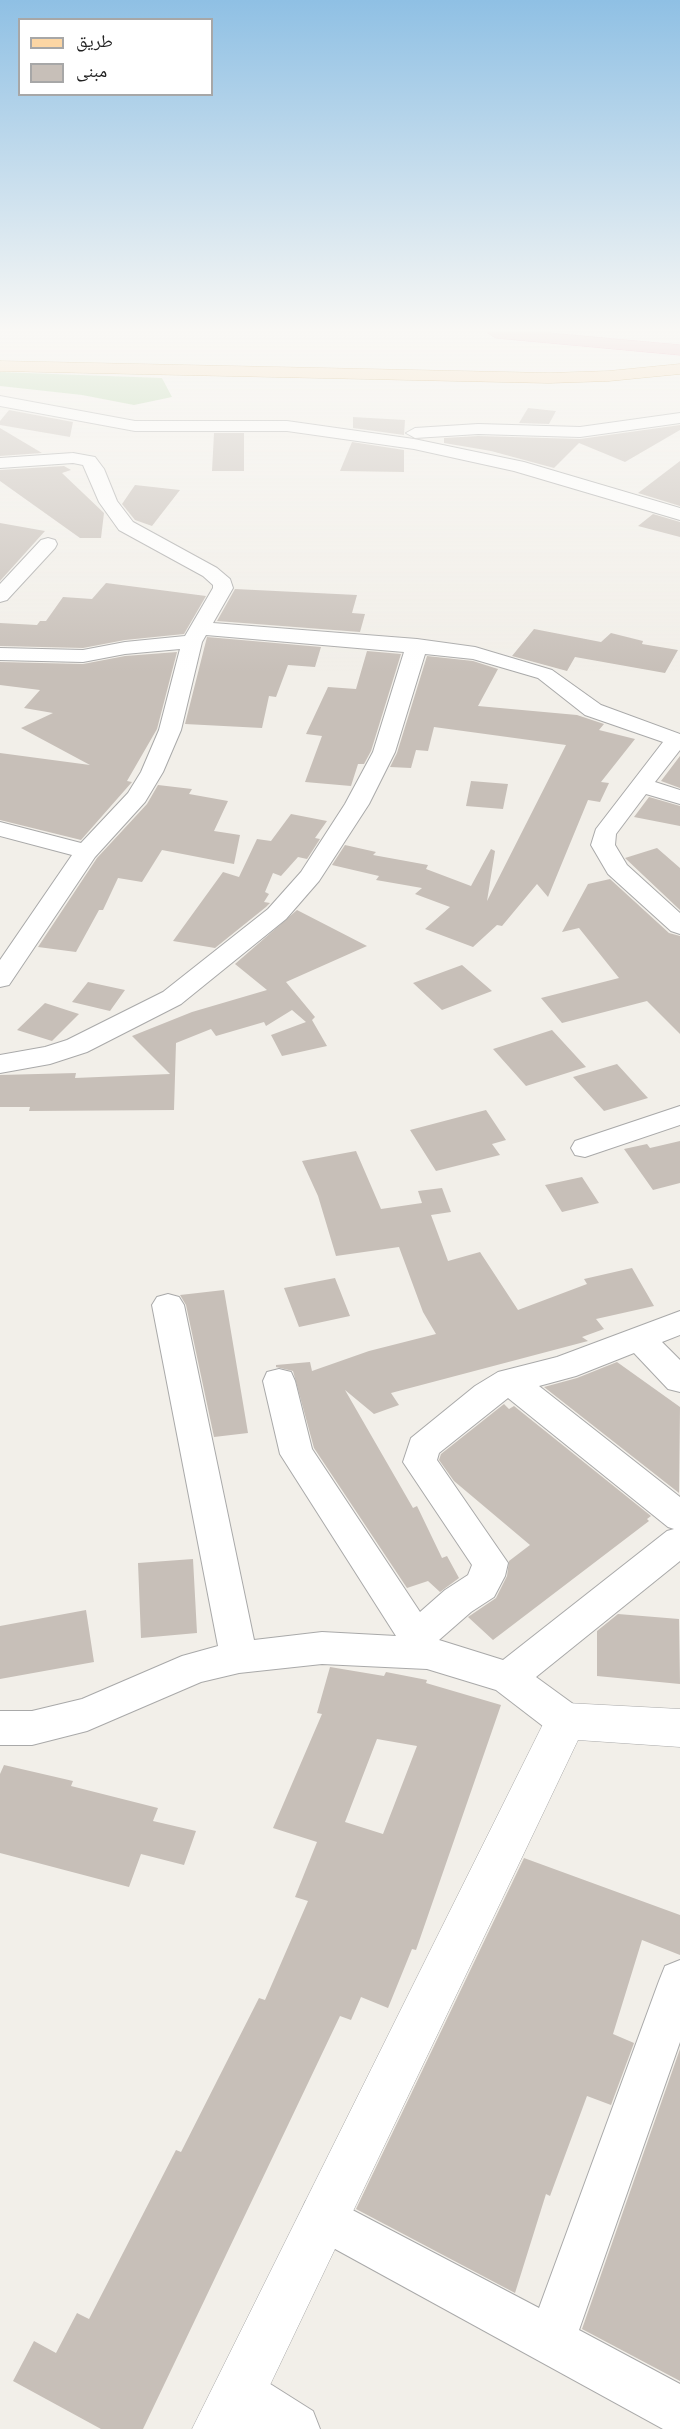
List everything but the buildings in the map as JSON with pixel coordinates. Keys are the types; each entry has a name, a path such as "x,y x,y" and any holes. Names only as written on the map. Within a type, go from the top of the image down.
{"street":[{"path":"421,446 518,466 680,514"},
{"path":"0,463 73,458 89,462 95,469 108,502 126,526 171,553 210,572 223,582 220,593 195,635 170,730 152,772 137,796 86,852 0,979"},
{"path":"0,596 48,544"},
{"path":"0,654 83,656 195,635 417,645 475,653 528,667 552,678 593,710 678,740 604,834 603,845 617,869 680,926"},
{"path":"0,1064 50,1055 77,1046 172,998 277,914 310,876 357,804 384,752 417,645"},
{"path":"641,785 680,797"},
{"path":"0,829 86,852"},
{"path":"585,1148 680,1115"},
{"path":"168,1305 239,1656"},
{"path":"422,1645 458,1601 481,1586 487,1576 490,1563 420,1462 420,1454 429,1440 487,1395 510,1381 564,1367 680,1322"},
{"path":"639,1338 680,1380"},
{"path":"279,1381 292,1442 297,1454 422,1645"},
{"path":"510,1381 680,1516"},
{"path":"295,2429 229,2411 322,2217 535,1688 680,1541"},
{"path":"0,1728 32,1728 87,1714 195,1667 239,1656 322,1648 422,1645 535,1688 680,1728"},
{"path":"551,2341 680,1981"},
{"path":"322,2217 680,2411"}]}
